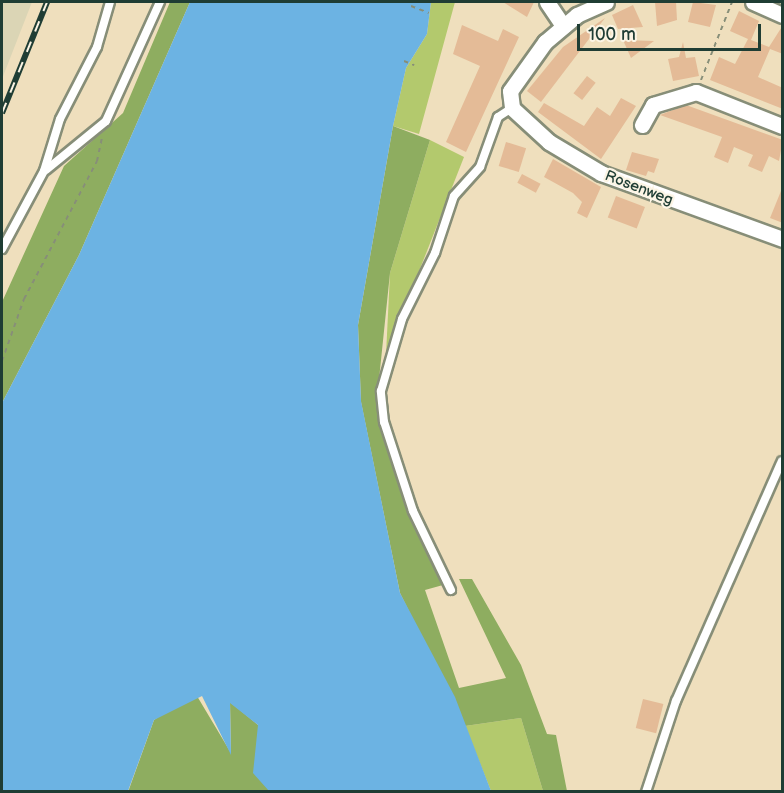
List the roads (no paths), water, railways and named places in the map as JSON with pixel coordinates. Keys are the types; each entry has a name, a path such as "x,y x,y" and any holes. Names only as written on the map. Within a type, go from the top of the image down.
{"street":[{"path":"547,2 563,26"},
{"path":"512,108 510,92 519,75 563,26 606,2"},
{"path":"753,2 783,15"},
{"path":"642,125 661,100 696,92 783,126"},
{"name":"Rosenweg","path":"512,108 558,148 601,173 783,239"}],"lane":[{"path":"2,249 44,171 60,119 97,47 110,2"},
{"path":"44,171 106,121 160,2"},
{"path":"451,590 413,511 384,422 381,391 402,319 435,253 454,196 480,167 498,117 512,108"},
{"path":"646,792 676,700 783,462"}],"water":[{"path":"190,2 431,2 427,34 406,68 393,126 358,325 361,401 400,593 455,697 491,791 269,791 253,773 258,725 230,703 231,755 202,696 154,720 128,791 2,791 2,403 79,255"}],"railway":[{"path":"2,113 47,2"}]}
